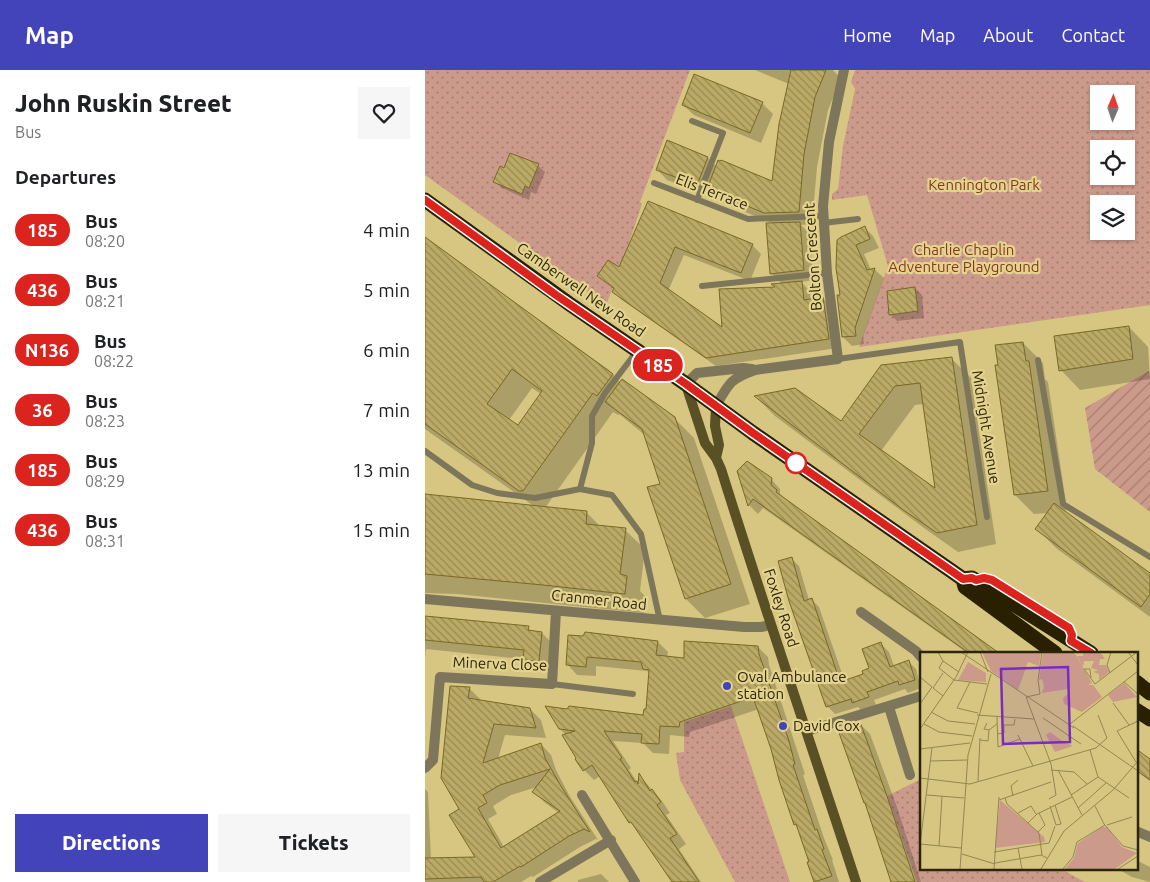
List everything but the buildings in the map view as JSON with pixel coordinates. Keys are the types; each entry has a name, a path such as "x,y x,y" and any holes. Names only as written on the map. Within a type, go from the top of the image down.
{"highway":[{"name":"Camberwell New Road","path":"425,200 541,284 716,406 969,579 1089,652"},
{"name":"Camberwell New Road","path":"969,579 965,586 1054,652"},
{"path":"1137,683 1150,693"},
{"path":"1137,711 1150,718"}],"street":[{"name":"Bolton Crescent","path":"838,359 827,273 823,220 829,142 844,70"},
{"path":"716,406 732,380 755,370 838,359"},
{"path":"686,384 697,373 743,368 755,370"},
{"name":"Foxley Road","path":"686,384 705,443 716,458 856,882"},
{"name":"Foxley Road","path":"716,406 715,426 719,445 716,458"},
{"name":"Cranmer Road","path":"425,599 660,621 744,627 770,625"},
{"name":"Minerva Close","path":"425,768 433,760 440,676 552,684 556,611"},
{"path":"861,612 920,656"},
{"path":"807,730 920,696"},
{"path":"889,707 910,774"},
{"path":"582,795 635,882"},
{"path":"1137,831 1150,837"},
{"path":"540,882 611,840"}],"lane":[{"path":"692,121 723,133 697,200"},
{"name":"Elis Terrace","path":"654,183 748,219 858,219"},
{"path":"702,286 827,273"},
{"name":"Midnight Avenue","path":"838,359 960,342 987,517"},
{"path":"580,489 592,443 591,416 637,350"},
{"path":"1038,360 1063,504 1150,557"},
{"path":"425,452 471,485 497,493 535,498 580,489 612,495 641,534 660,621"},
{"path":"552,684 633,694"}],"green space":[{"path":"425,70 690,70 640,202 642,204 606,305 425,175"},
{"name":"Kennington Park","path":"855,70 1150,70 1150,305 859,347 888,266 867,195 832,200 832,194 838,189 843,146 855,89 851,82"},
{"path":"1149,371 1150,512 1095,469 1085,408"},
{"path":"731,706 790,882 735,882 680,780 676,753 684,752 684,722"},
{"path":"920,780 920,870 1063,870 1085,882 917,882 887,796"}],"bus line":[{"name":"185","path":"425,200 556,295 963,579 972,578 976,580 984,578 992,580 1069,628 1072,635 1071,641 1089,652"}],"place":[{"name":"Oval Ambulance station","path":"727,686"},
{"name":"David Cox","path":"783,726"}],"park label":[{"name":"Charlie Chaplin Adventure Playground","path":"964,258"}]}
